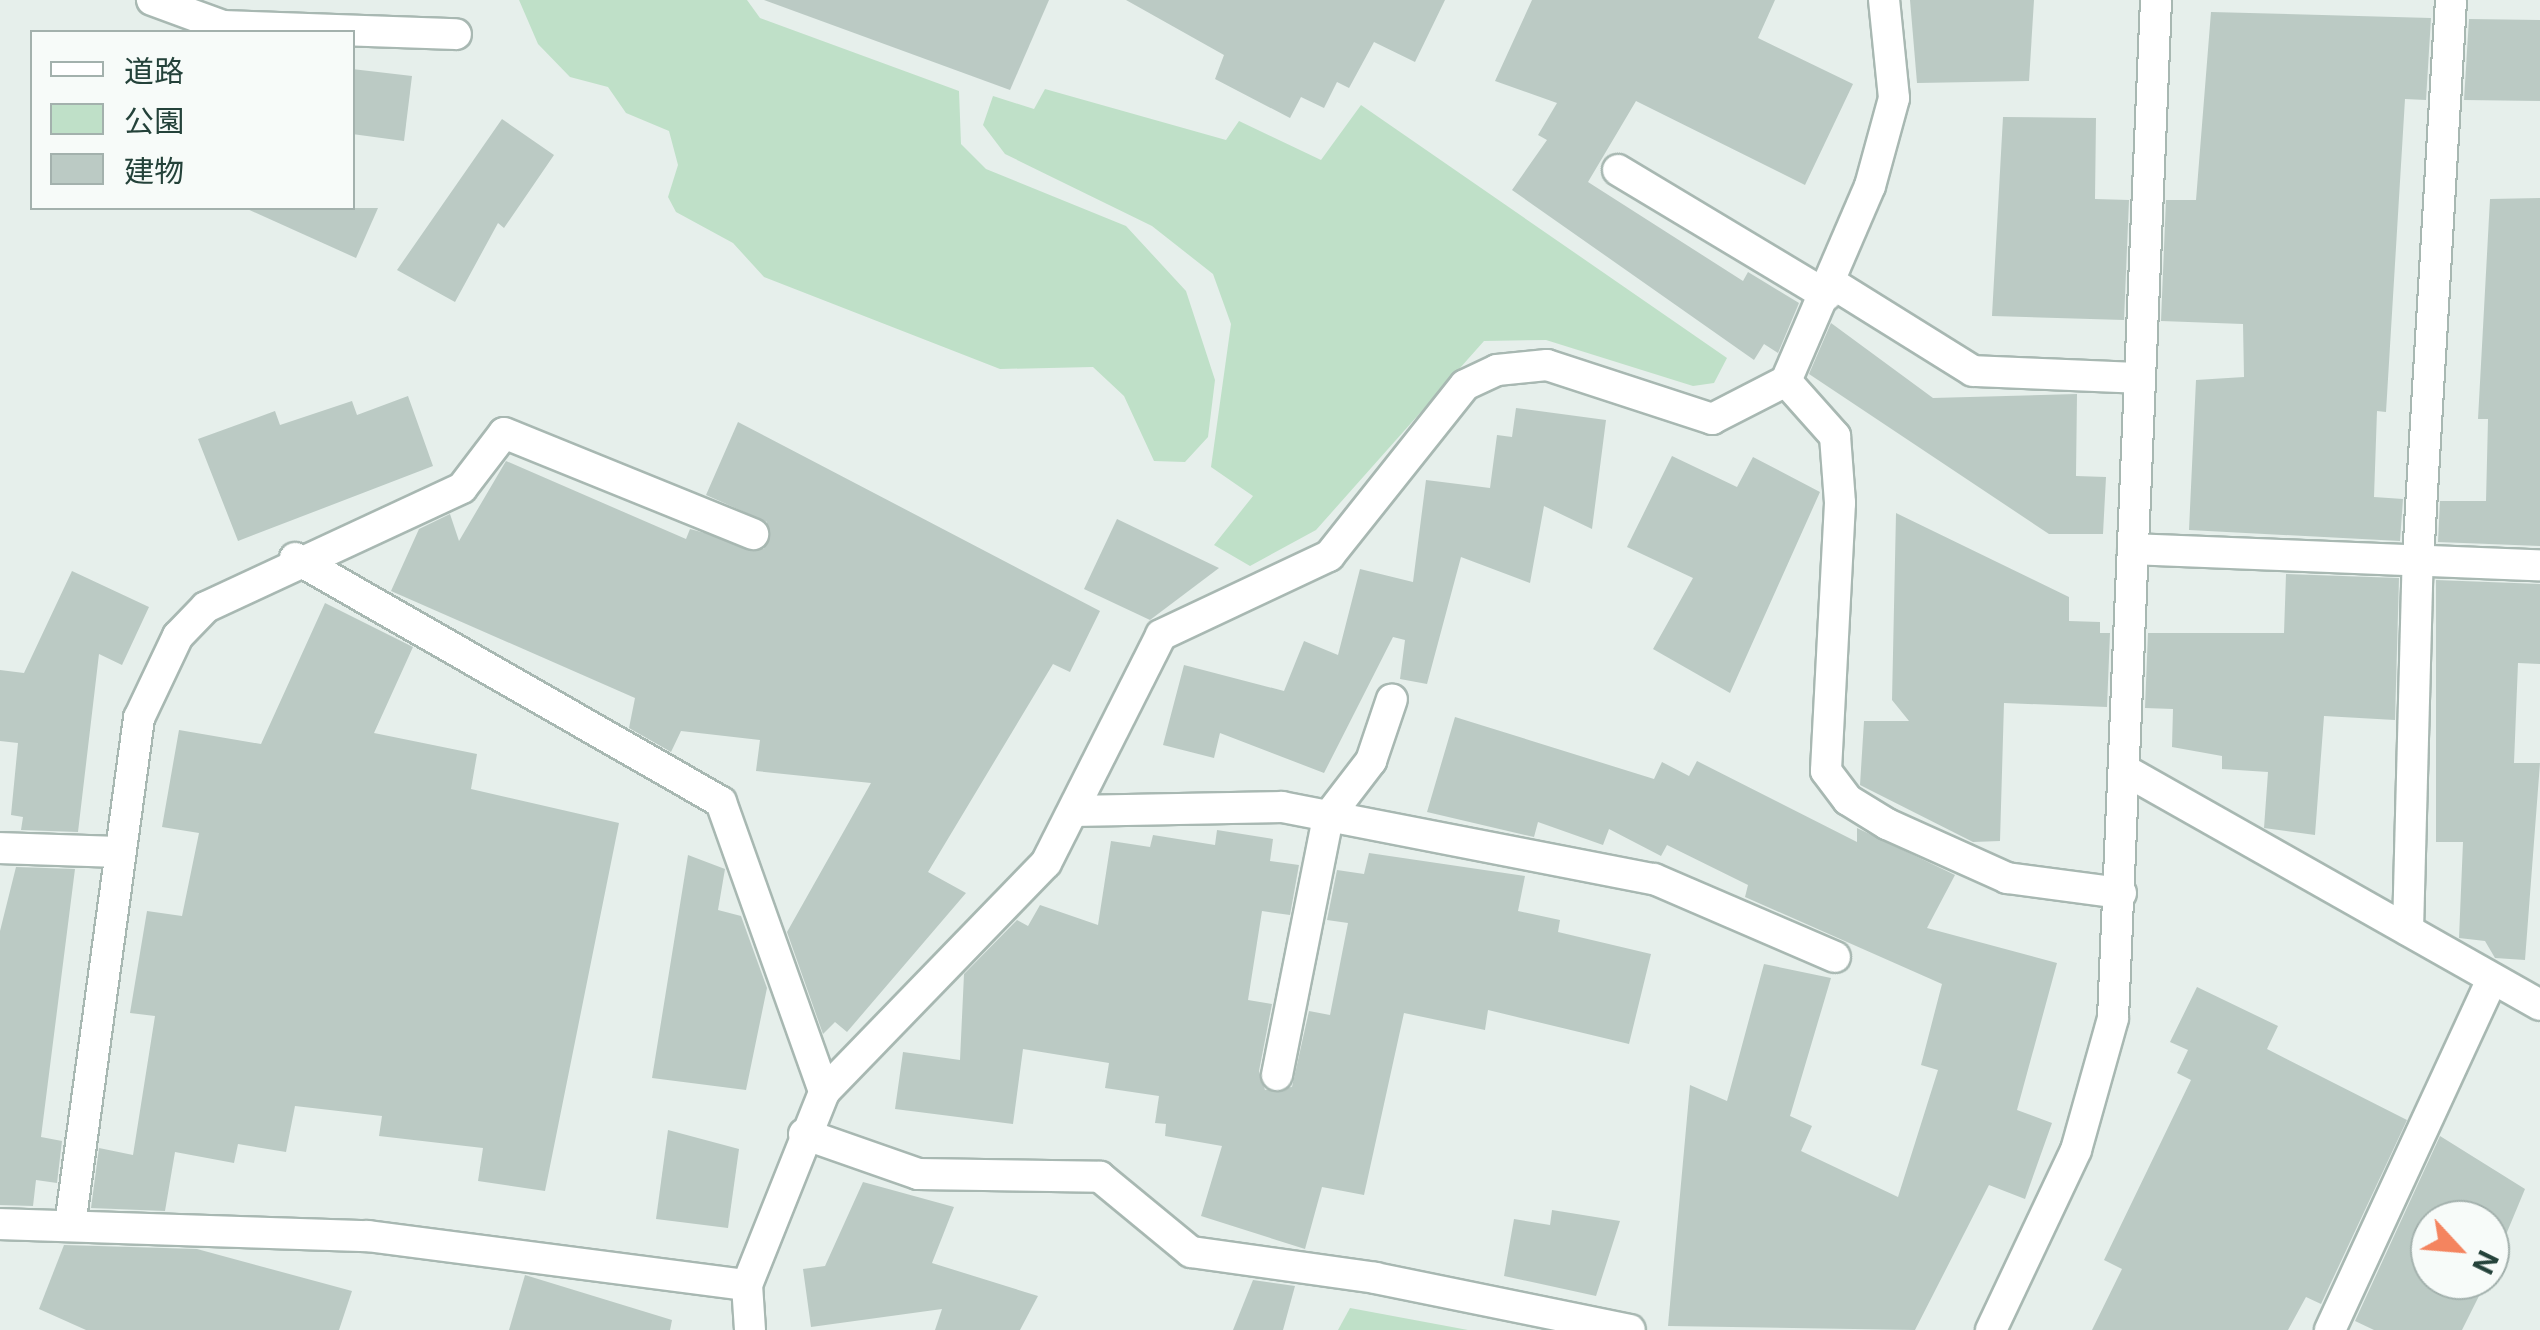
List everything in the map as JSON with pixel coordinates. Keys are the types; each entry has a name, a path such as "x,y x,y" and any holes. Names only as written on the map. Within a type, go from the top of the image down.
{"street":[{"path":"152,0 223,26 340,30"},
{"path":"750,1330 747,1285 804,1134 824,1092 1016,898 1075,811 1134,674 1161,635 1328,556 1466,385 1547,365 1712,420 1786,381 1828,288 1894,98 1884,0"},
{"path":"1991,1330 2098,1082 2121,893 2128,772 2156,0"},
{"path":"2408,930 2418,559 2451,0"},
{"path":"355,31 456,34"},
{"path":"1618,170 1973,371 2140,378"},
{"path":"1786,381 1834,436 1840,503 1826,771 1848,800 1887,824 2008,878 2121,893"},
{"path":"70,1225 139,718 178,636 206,607 295,558 462,488 504,433 754,534"},
{"path":"2134,549 2540,564"},
{"path":"295,558 720,802 824,1092"},
{"path":"1277,1075 1328,816 1372,761 1392,699"},
{"path":"2128,772 2540,1006"},
{"path":"1075,811 1256,803 1328,816 1672,884 1835,957"},
{"path":"0,848 119,852"},
{"path":"2330,1330 2492,980"},
{"path":"804,1134 918,1174 1089,1175 1190,1252 1375,1278 1630,1330"},
{"path":"0,1224 368,1236 747,1285"}],"green space":[{"path":"519,0 747,0 760,18 959,91 961,144 986,169 1126,226 1186,291 1215,380 1208,437 1185,462 1154,461 1124,396 1093,367 1000,369 764,277 733,243 676,212 668,197 678,165 669,131 626,113 608,87 570,77 538,44"},
{"path":"1045,89 1226,140 1239,121 1321,160 1361,105 1727,358 1714,383 1693,386 1546,340 1484,341 1316,530 1250,566 1214,545 1253,496 1211,467 1231,324 1213,274 1152,226 1005,154 983,125 993,96 1034,109"},
{"path":"1350,1308 1468,1330 1338,1330"}],"building":[{"path":"764,0 1049,0 1010,90"},
{"path":"1126,0 1445,0 1415,62 1374,42 1349,88 1337,82 1324,108 1301,97 1290,118 1215,79 1224,55"},
{"path":"1532,0 1775,0 1758,38 1853,84 1805,185 1636,101 1588,182 1743,281 1748,272 1799,303 1778,353 1764,344 1754,360 1512,190 1547,140 1538,135 1557,103 1495,81"},
{"path":"1910,0 2034,0 2029,81 1917,83"},
{"path":"2211,12 2431,18 2426,100 2405,99 2386,412 2377,411 2374,497 2403,499 2400,541 2189,530 2196,380 2244,377 2243,324 2161,321 2166,200 2196,200"},
{"path":"2469,19 2540,20 2540,101 2464,100"},
{"path":"355,69 412,76 404,141 355,134"},
{"path":"2003,117 2096,118 2095,199 2129,200 2124,320 1992,316"},
{"path":"502,119 554,155 504,228 498,223 455,302 397,270"},
{"path":"2540,198 2540,546 2438,542 2440,501 2486,501 2488,419 2478,419 2490,199"},
{"path":"378,208 356,258 249,210"},
{"path":"1831,323 1933,398 2077,394 2076,476 2106,477 2103,534 2049,534 1809,374"},
{"path":"408,396 433,466 238,541 198,439 275,411 280,425 352,401 357,415"},
{"path":"1516,408 1606,420 1592,529 1544,506 1530,583 1461,557 1427,684 1400,679 1405,640 1393,637 1324,773 1220,733 1214,758 1163,745 1184,665 1284,691 1304,641 1338,655 1360,569 1413,582 1426,480 1490,488 1497,435 1512,437"},
{"path":"738,422 1100,611 1070,672 1053,664 928,872 966,893 847,1032 835,1022 823,1034 787,932 871,783 756,771 760,740 681,731 671,752 629,728 635,698 391,591 419,529 450,514 459,541 506,461 686,539 690,529 764,549 767,522 706,495"},
{"path":"1672,456 1737,487 1753,457 1820,492 1730,693 1653,649 1693,578 1627,547"},
{"path":"1896,513 2069,597 2069,621 2100,622 2100,633 2110,633 2107,707 2004,703 2000,841 1973,842 1860,785 1864,721 1909,721 1892,700"},
{"path":"1117,519 1219,568 1150,620 1084,589"},
{"path":"72,571 149,607 122,665 99,654 78,832 21,830 23,817 11,815 18,743 0,741 0,670 24,673"},
{"path":"2286,574 2399,578 2395,720 2324,716 2315,835 2264,828 2268,772 2222,769 2222,756 2172,747 2173,709 2145,708 2148,633 2284,633"},
{"path":"2436,580 2540,584 2540,664 2518,663 2514,763 2540,763 2525,960 2495,958 2485,941 2459,938 2463,842 2436,842"},
{"path":"325,603 413,647 374,733 477,754 471,789 619,823 545,1191 478,1181 483,1148 379,1136 382,1116 295,1106 286,1152 238,1144 234,1163 175,1152 165,1211 91,1208 99,1148 133,1155 155,1016 130,1013 147,911 182,916 199,833 162,827 179,730 261,744"},
{"path":"1455,717 1654,779 1662,762 1689,776 1697,761 1857,842 1857,828 1955,875 1927,928 2057,963 2017,1110 2052,1123 2025,1199 1989,1185 1915,1330 1668,1326 1690,1085 1727,1101 1764,964 1831,978 1790,1116 1812,1126 1801,1151 1898,1197 1938,1070 1921,1065 1942,984 1745,897 1748,885 1667,845 1661,856 1609,829 1603,845 1538,822 1534,837 1427,812"},
{"path":"1217,830 1273,839 1270,861 1299,865 1290,915 1262,911 1248,1000 1272,1004 1259,1071 1265,1090 1292,1087 1309,1011 1330,1015 1348,923 1327,920 1337,870 1364,874 1369,853 1525,876 1518,911 1560,920 1558,932 1651,954 1629,1044 1488,1010 1485,1030 1404,1013 1364,1195 1322,1187 1305,1249 1201,1216 1222,1146 1165,1136 1166,1124 1155,1123 1159,1096 1105,1088 1109,1063 1023,1049 1013,1124 895,1109 903,1052 960,1060 964,974 1017,920 1028,926 1040,905 1098,925 1111,841 1150,847 1153,835 1215,845"},
{"path":"688,855 725,869 718,910 741,916 767,988 746,1090 652,1078"},
{"path":"16,867 75,869 41,1137 62,1141 57,1183 36,1180 33,1206 0,1205 0,931"},
{"path":"2197,987 2278,1026 2267,1049 2407,1120 2321,1304 2306,1297 2288,1330 2092,1330 2122,1269 2104,1260 2191,1080 2177,1073 2188,1050 2170,1042"},
{"path":"668,1130 739,1149 728,1228 656,1219"},
{"path":"2440,1136 2525,1189 2510,1225 2510,1200 2411,1200"},
{"path":"863,1182 954,1207 932,1263 1038,1296 1020,1330 935,1330 942,1309 811,1327 803,1269 825,1266"},
{"path":"2410,1201 2410,1300 2477,1300 2462,1330 2374,1330 2355,1321"},
{"path":"1552,1210 1620,1221 1596,1296 1504,1276 1514,1219 1550,1225"},
{"path":"64,1245 197,1249 352,1291 339,1330 86,1330 39,1309"},
{"path":"525,1275 672,1320 670,1330 509,1330"},
{"path":"1253,1280 1295,1286 1283,1330 1233,1330"}]}
